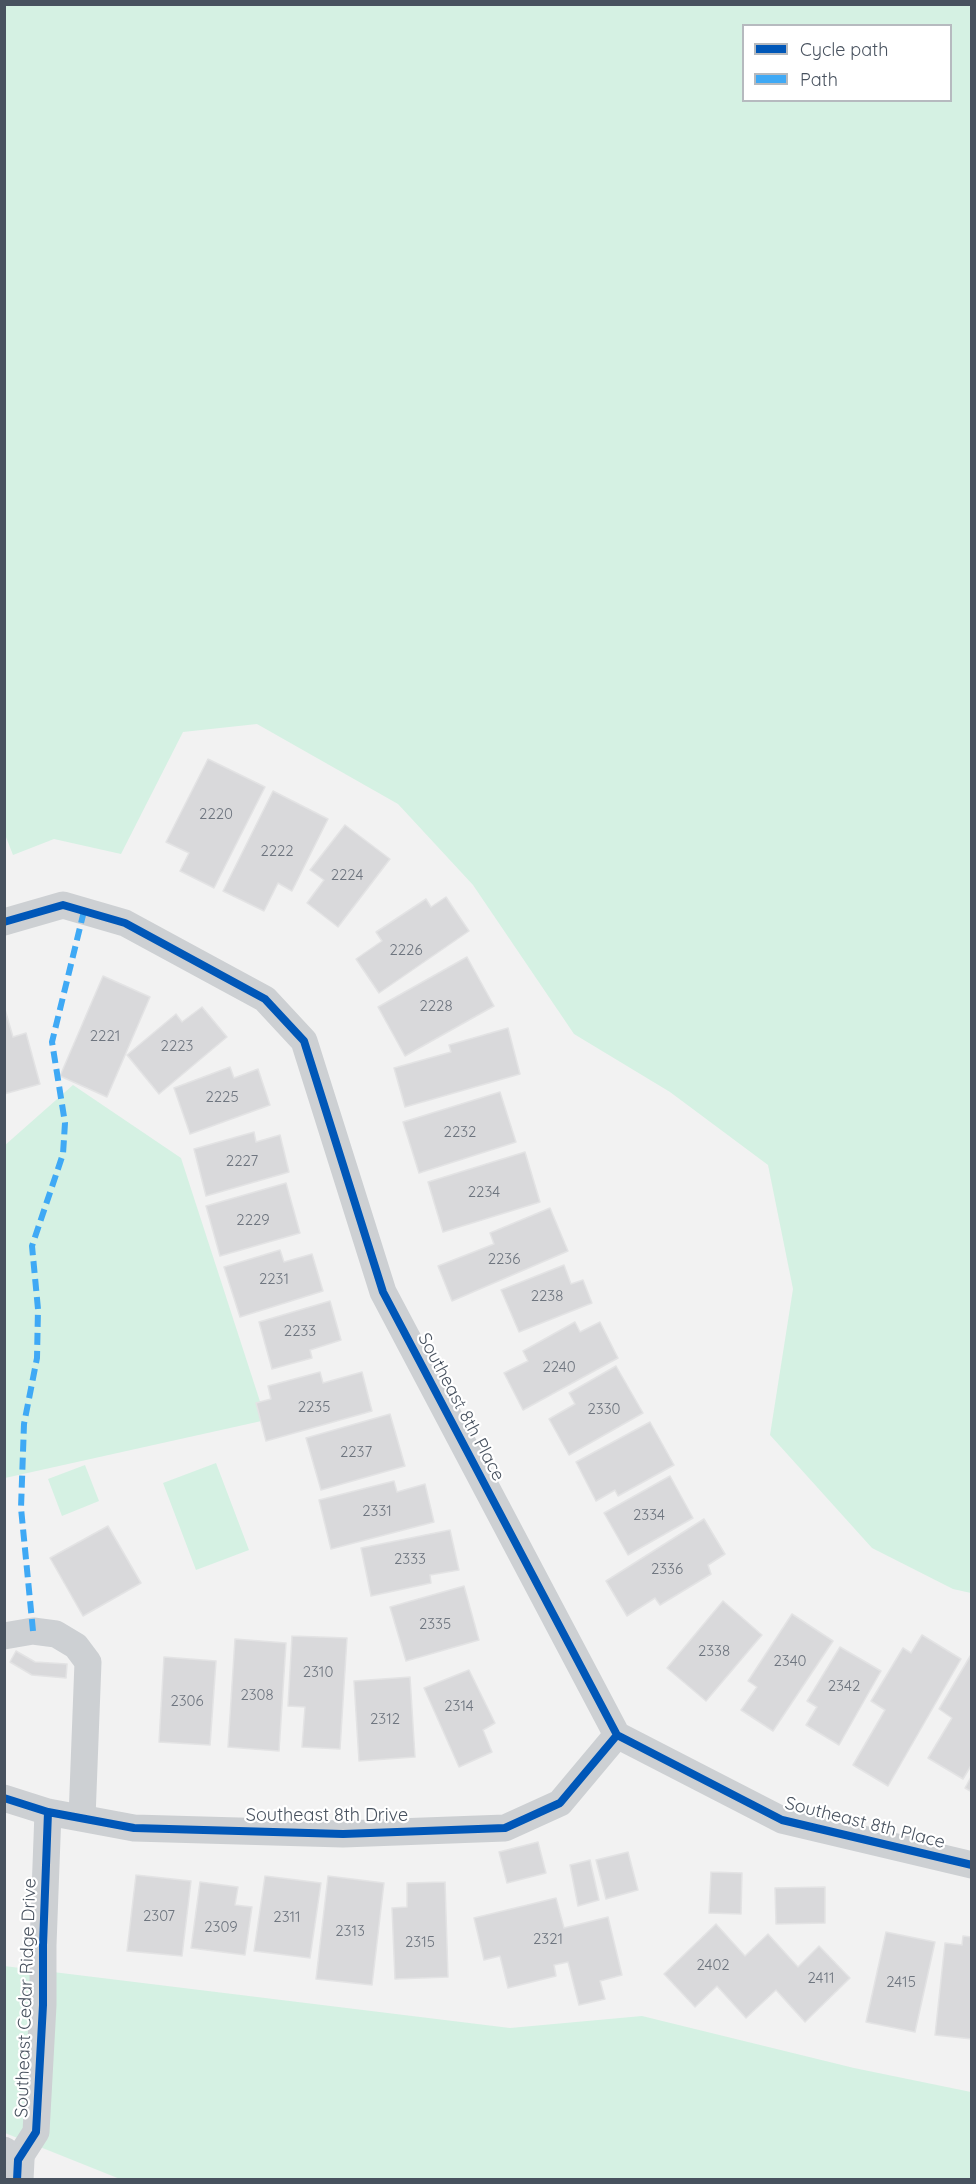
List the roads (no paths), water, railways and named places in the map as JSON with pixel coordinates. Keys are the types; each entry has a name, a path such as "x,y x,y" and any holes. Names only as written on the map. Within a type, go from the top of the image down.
{"street":[{"name":"Southeast 8th Place","path":"4,922 63,905 125,923 265,999 304,1041 383,1292 616,1736 782,1820 972,1865"},
{"path":"4,1636 33,1632 56,1634 76,1646 88,1662 82,1818"},
{"name":"Southeast 8th Drive","path":"4,1798 48,1812 134,1828 343,1834 505,1828 560,1803 616,1736"},
{"name":"Southeast Cedar Ridge Drive","path":"13,2163 36,2132 43,2006 48,1812"}]}
